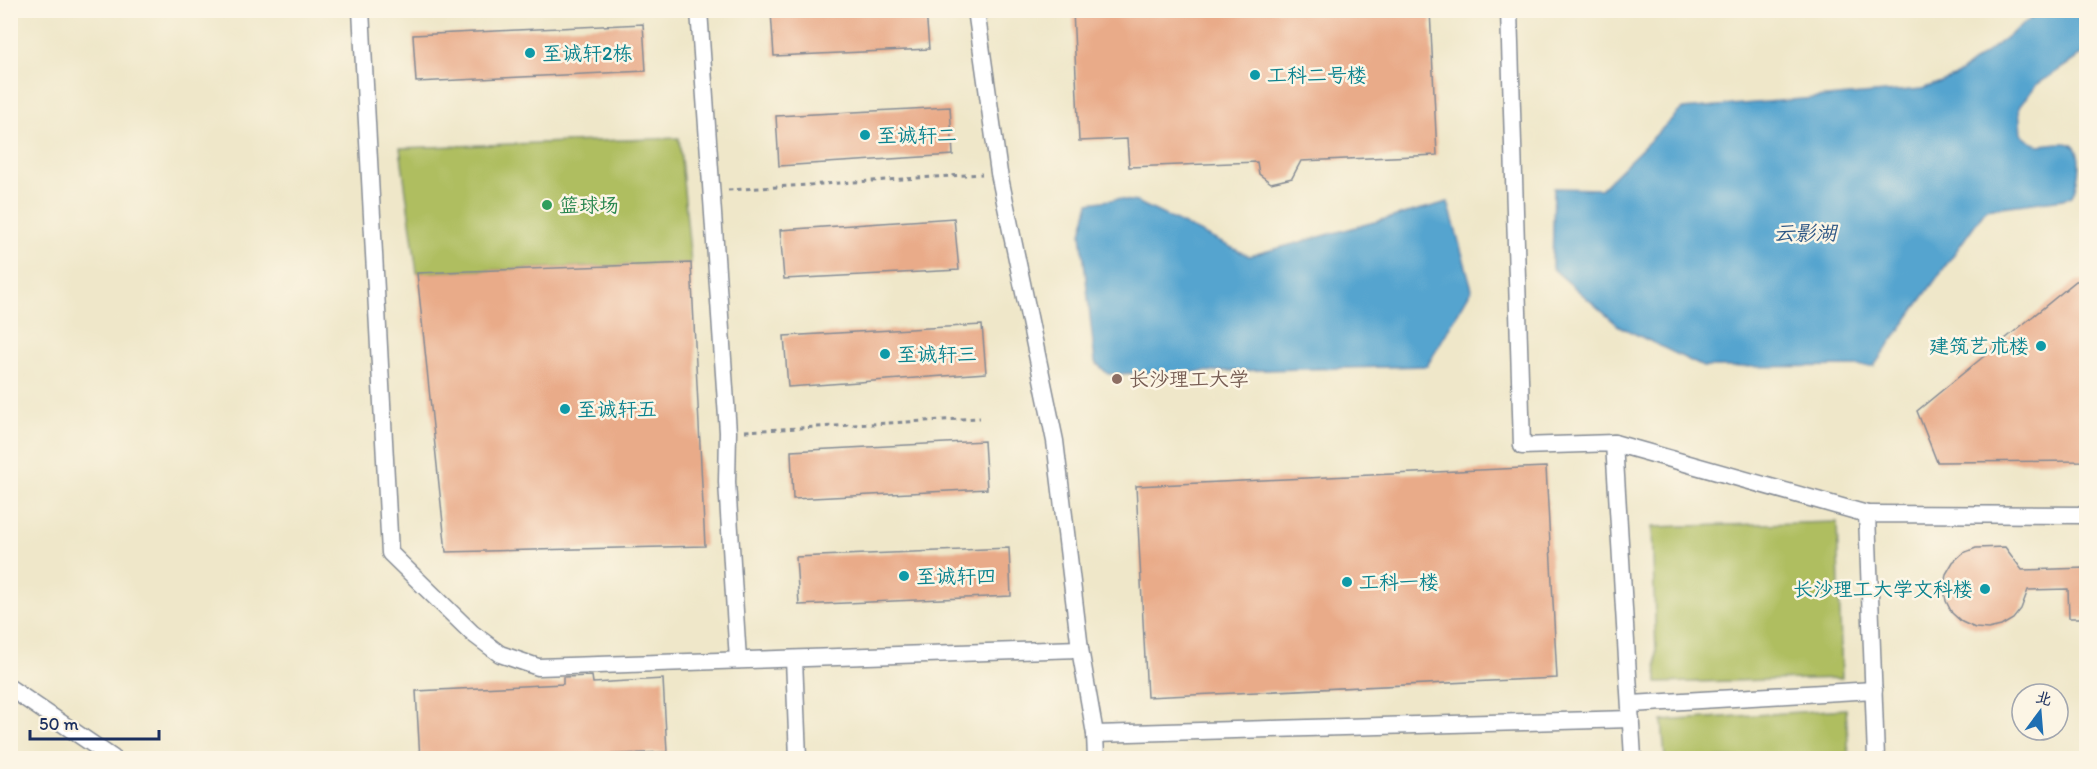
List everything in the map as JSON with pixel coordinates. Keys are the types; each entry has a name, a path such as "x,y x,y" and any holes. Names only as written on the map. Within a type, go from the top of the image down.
{"street":[{"path":"361,10 390,553 472,633 501,654 538,667 1080,649"},
{"path":"699,10 728,432 727,482 738,660"},
{"path":"976,10 999,173 1055,441 1080,649 1095,734 1096,759"},
{"path":"1509,10 1522,446 1614,443 1867,514 2086,515"},
{"path":"1614,443 1633,759"},
{"path":"1867,514 1876,759"},
{"path":"794,658 798,759"},
{"path":"10,688 113,759"},
{"path":"1095,734 1631,712 1874,690"}],"path":[{"path":"712,191 999,173"},
{"path":"728,432 980,418"}],"green space":[{"name":"篮球场","path":"679,138 691,263 417,273 400,148"},
{"path":"1837,522 1842,678 1657,683 1652,527"},
{"path":"1846,709 1849,758 1665,758 1662,721"}],"water":[{"name":"云影湖","path":"2041,11 2086,11 2086,52 2036,85 2019,107 2021,134 2027,140 2042,145 2065,143 2072,145 2076,150 2079,165 2077,183 2072,196 1986,209 1874,366 1703,367 1619,326 1552,268 1554,188 1601,189 1682,109 1922,89 1954,77"},
{"path":"1117,199 1137,202 1249,256 1448,202 1472,289 1427,366 1108,374 1095,362 1081,233 1089,203"}],"building":[{"path":"926,10 929,49 774,56 771,12"},
{"name":"工科二号楼","path":"1073,10 1430,10 1437,155 1301,161 1292,178 1271,183 1259,174 1257,162 1129,167 1127,139 1079,141"},
{"name":"至诚轩2栋","path":"643,24 646,71 416,82 413,35"},
{"name":"至诚轩二","path":"950,107 953,155 779,166 776,116"},
{"path":"954,218 959,270 784,279 780,230"},
{"name":"至诚轩五","path":"691,263 705,546 446,552 417,273"},
{"name":"建筑艺术楼","path":"2086,280 2086,461 1937,462 1917,411 2076,281"},
{"name":"至诚轩三","path":"982,325 986,373 788,387 784,336"},
{"path":"984,441 987,489 793,499 791,451"},
{"name":"工科一楼","path":"1546,467 1557,678 1147,697 1136,486"},
{"name":"长沙理工大学文科楼","path":"2005,547 2022,570 2086,568 2086,618 2069,618 2068,589 2028,590 2021,609 2013,619 2001,626 1988,629 1975,628 1962,622 1952,613 1946,601 1944,588 1946,574 1953,562 1963,553 1976,548"},
{"name":"至诚轩四","path":"1009,548 1011,596 799,605 796,557"},
{"path":"592,676 593,683 663,679 667,752 507,759 420,759 416,691 563,684 563,677"}],"place":[{"name":"至诚轩2栋","path":"530,53"},
{"name":"工科二号楼","path":"1255,75"},
{"name":"至诚轩二","path":"865,135"},
{"name":"篮球场","path":"547,205"},
{"name":"建筑艺术楼","path":"2041,346"},
{"name":"至诚轩三","path":"885,354"},
{"name":"长沙理工大学","path":"1117,379"},
{"name":"至诚轩五","path":"565,409"},
{"name":"至诚轩四","path":"904,576"},
{"name":"工科一楼","path":"1347,582"},
{"name":"长沙理工大学文科楼","path":"1985,589"}]}
